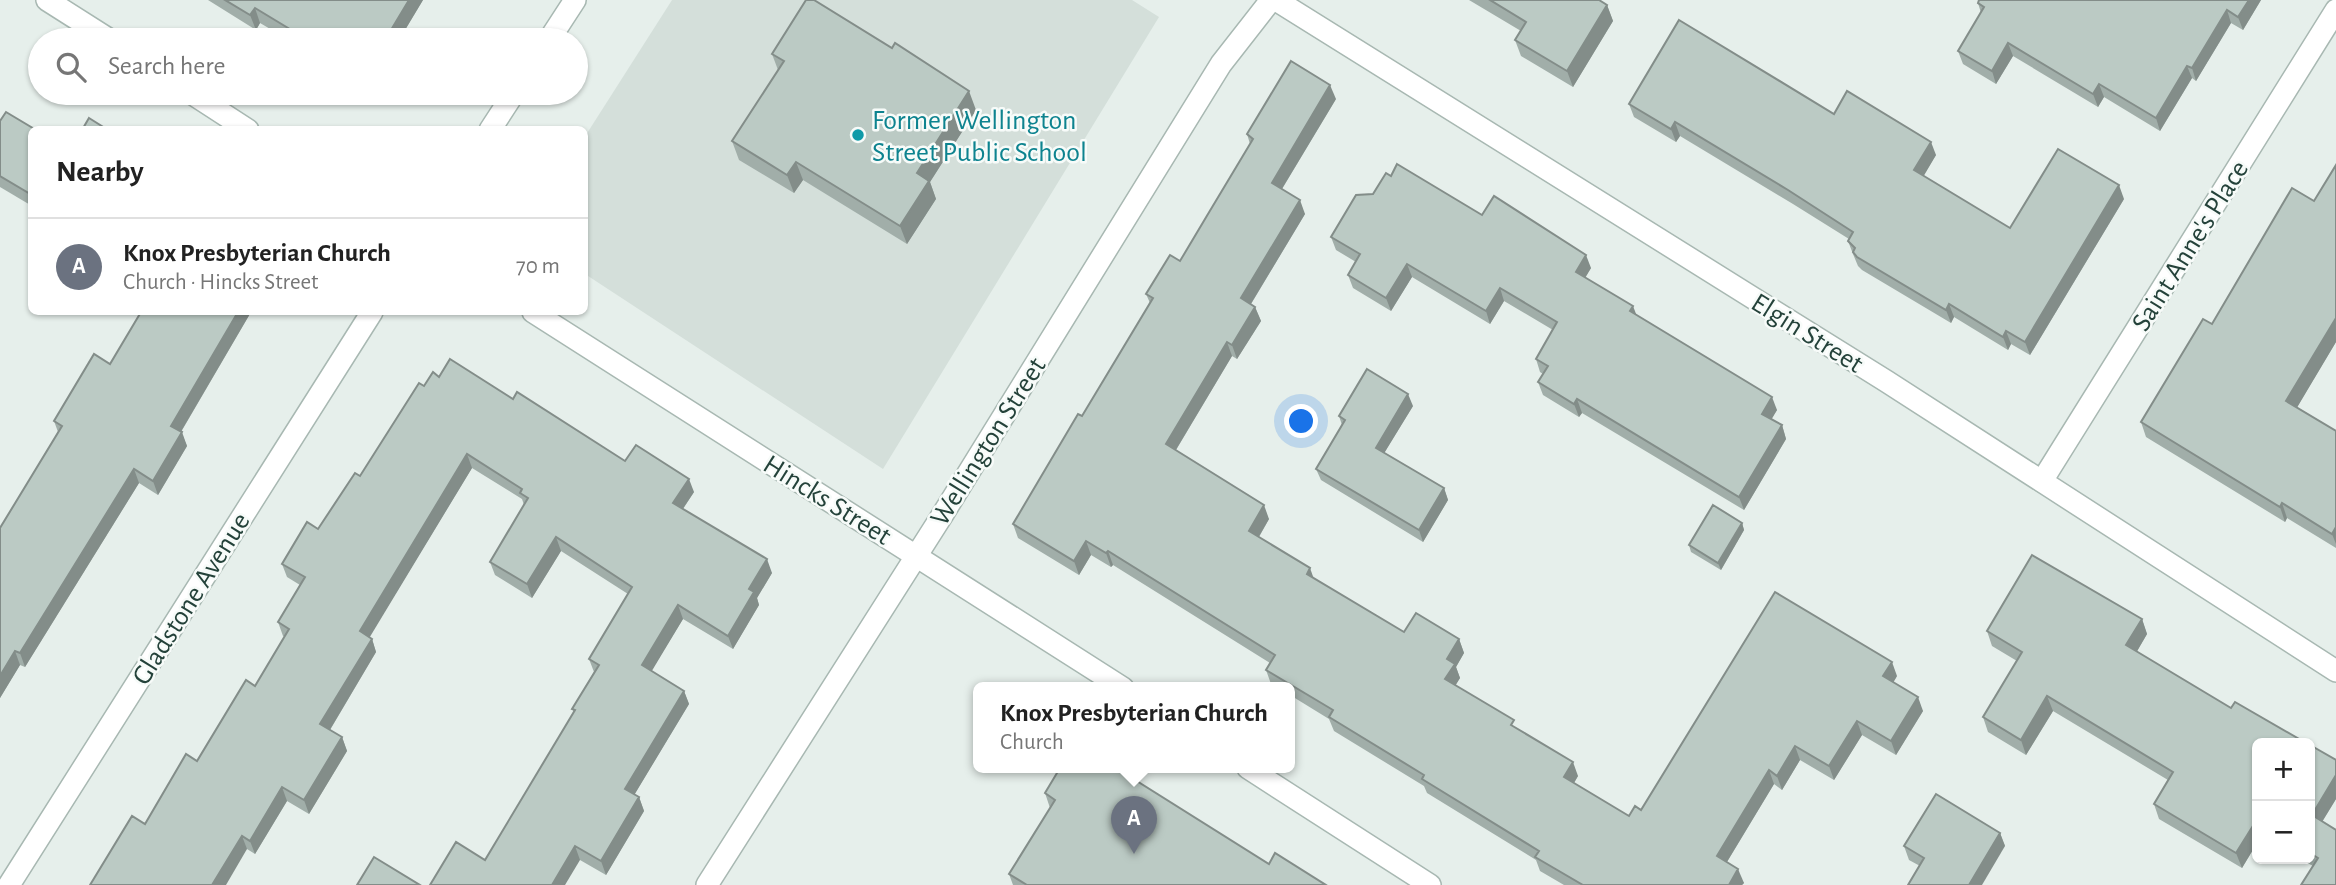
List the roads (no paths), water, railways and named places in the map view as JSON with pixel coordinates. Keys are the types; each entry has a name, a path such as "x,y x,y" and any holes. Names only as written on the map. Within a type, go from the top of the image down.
{"street":[{"path":"47,0 91,28"},
{"path":"557,28 575,0"},
{"name":"Elgin Street","path":"1273,0 2042,481 2336,671"},
{"name":"Wellington Street","path":"707,885 1222,64 1273,0"},
{"name":"Saint Anne's Place","path":"2042,481 2336,10"},
{"path":"209,105 242,126"},
{"path":"493,126 506,105"},
{"name":"Gladstone Avenue","path":"9,885 370,315"},
{"name":"Hincks Street","path":"538,315 1114,682"},
{"path":"1256,773 1427,884"}],"place":[{"name":"Former Wellington Street Public School","path":"858,135"},
{"name":"Knox Presbyterian Church","path":"1134,854"}]}
